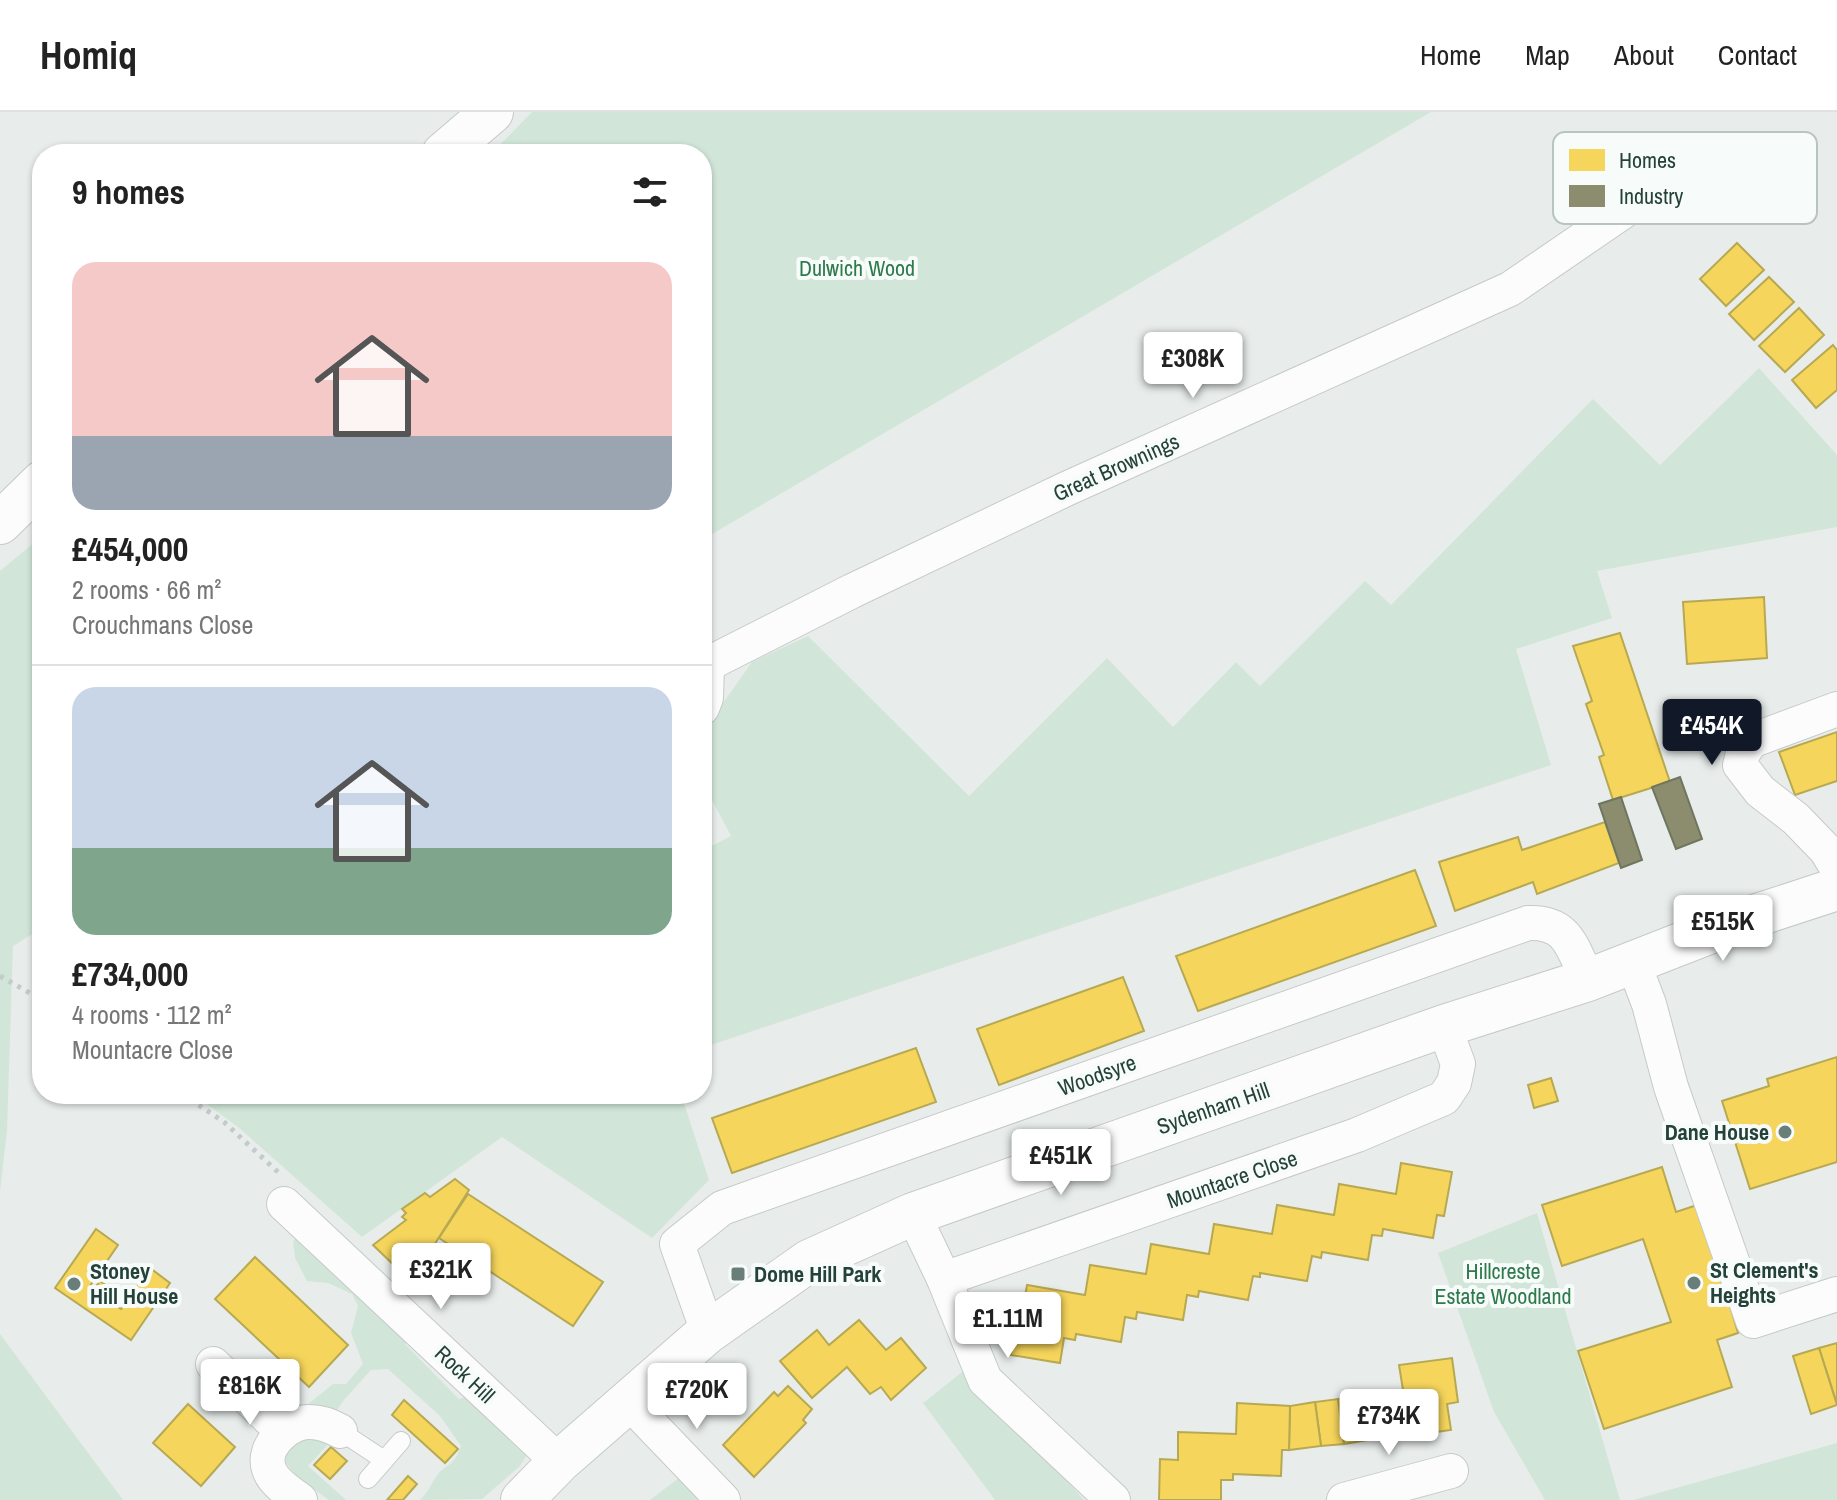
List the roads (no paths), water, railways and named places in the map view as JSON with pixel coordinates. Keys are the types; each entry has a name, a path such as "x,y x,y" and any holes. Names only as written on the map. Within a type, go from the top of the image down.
{"street":[{"path":"455,144 492,112"},
{"name":"Great Brownings","path":"712,662 1066,489 1510,289 1605,224"},
{"path":"0,523 32,492"},
{"path":"1837,709 1751,741 1740,765 1760,791 1796,819 1826,850 1837,868"},
{"name":"Sydenham Hill","path":"522,1500 559,1462 708,1332 809,1261 913,1214 1444,1026 1588,980 1742,920 1837,889"},
{"name":"Woodsyre","path":"708,1332 677,1244 722,1208 1528,923 1544,922 1557,926 1588,980"},
{"path":"1633,962 1649,1004 1671,1087 1753,1321 1837,1294"},
{"name":"Mountacre Close","path":"944,1279 1357,1135 1444,1098 1454,1083 1458,1064 1444,1026"},
{"name":"Rock Hill","path":"284,1204 559,1462"},
{"path":"913,1214 944,1279 985,1380 1113,1500"},
{"path":"213,1364 283,1432"},
{"path":"629,1402 723,1500"},
{"path":"300,1500 273,1477 268,1467 268,1456 283,1432 293,1425 307,1421 340,1431"},
{"path":"1353,1498 1451,1471"}],"lane":[{"path":"340,1431 384,1460"},
{"path":"368,1479 401,1441"}],"place":[{"name":"Dane House","path":"1785,1132"},
{"name":"Dome Hill Park","path":"738,1274"},
{"name":"St Clement's Heights","path":"1694,1283"},
{"name":"Stoney Hill House","path":"74,1284"}],"park label":[{"name":"Dulwich Wood","path":"857,268"},
{"name":"Hillcreste Estate Woodland","path":"1503,1284"}]}
